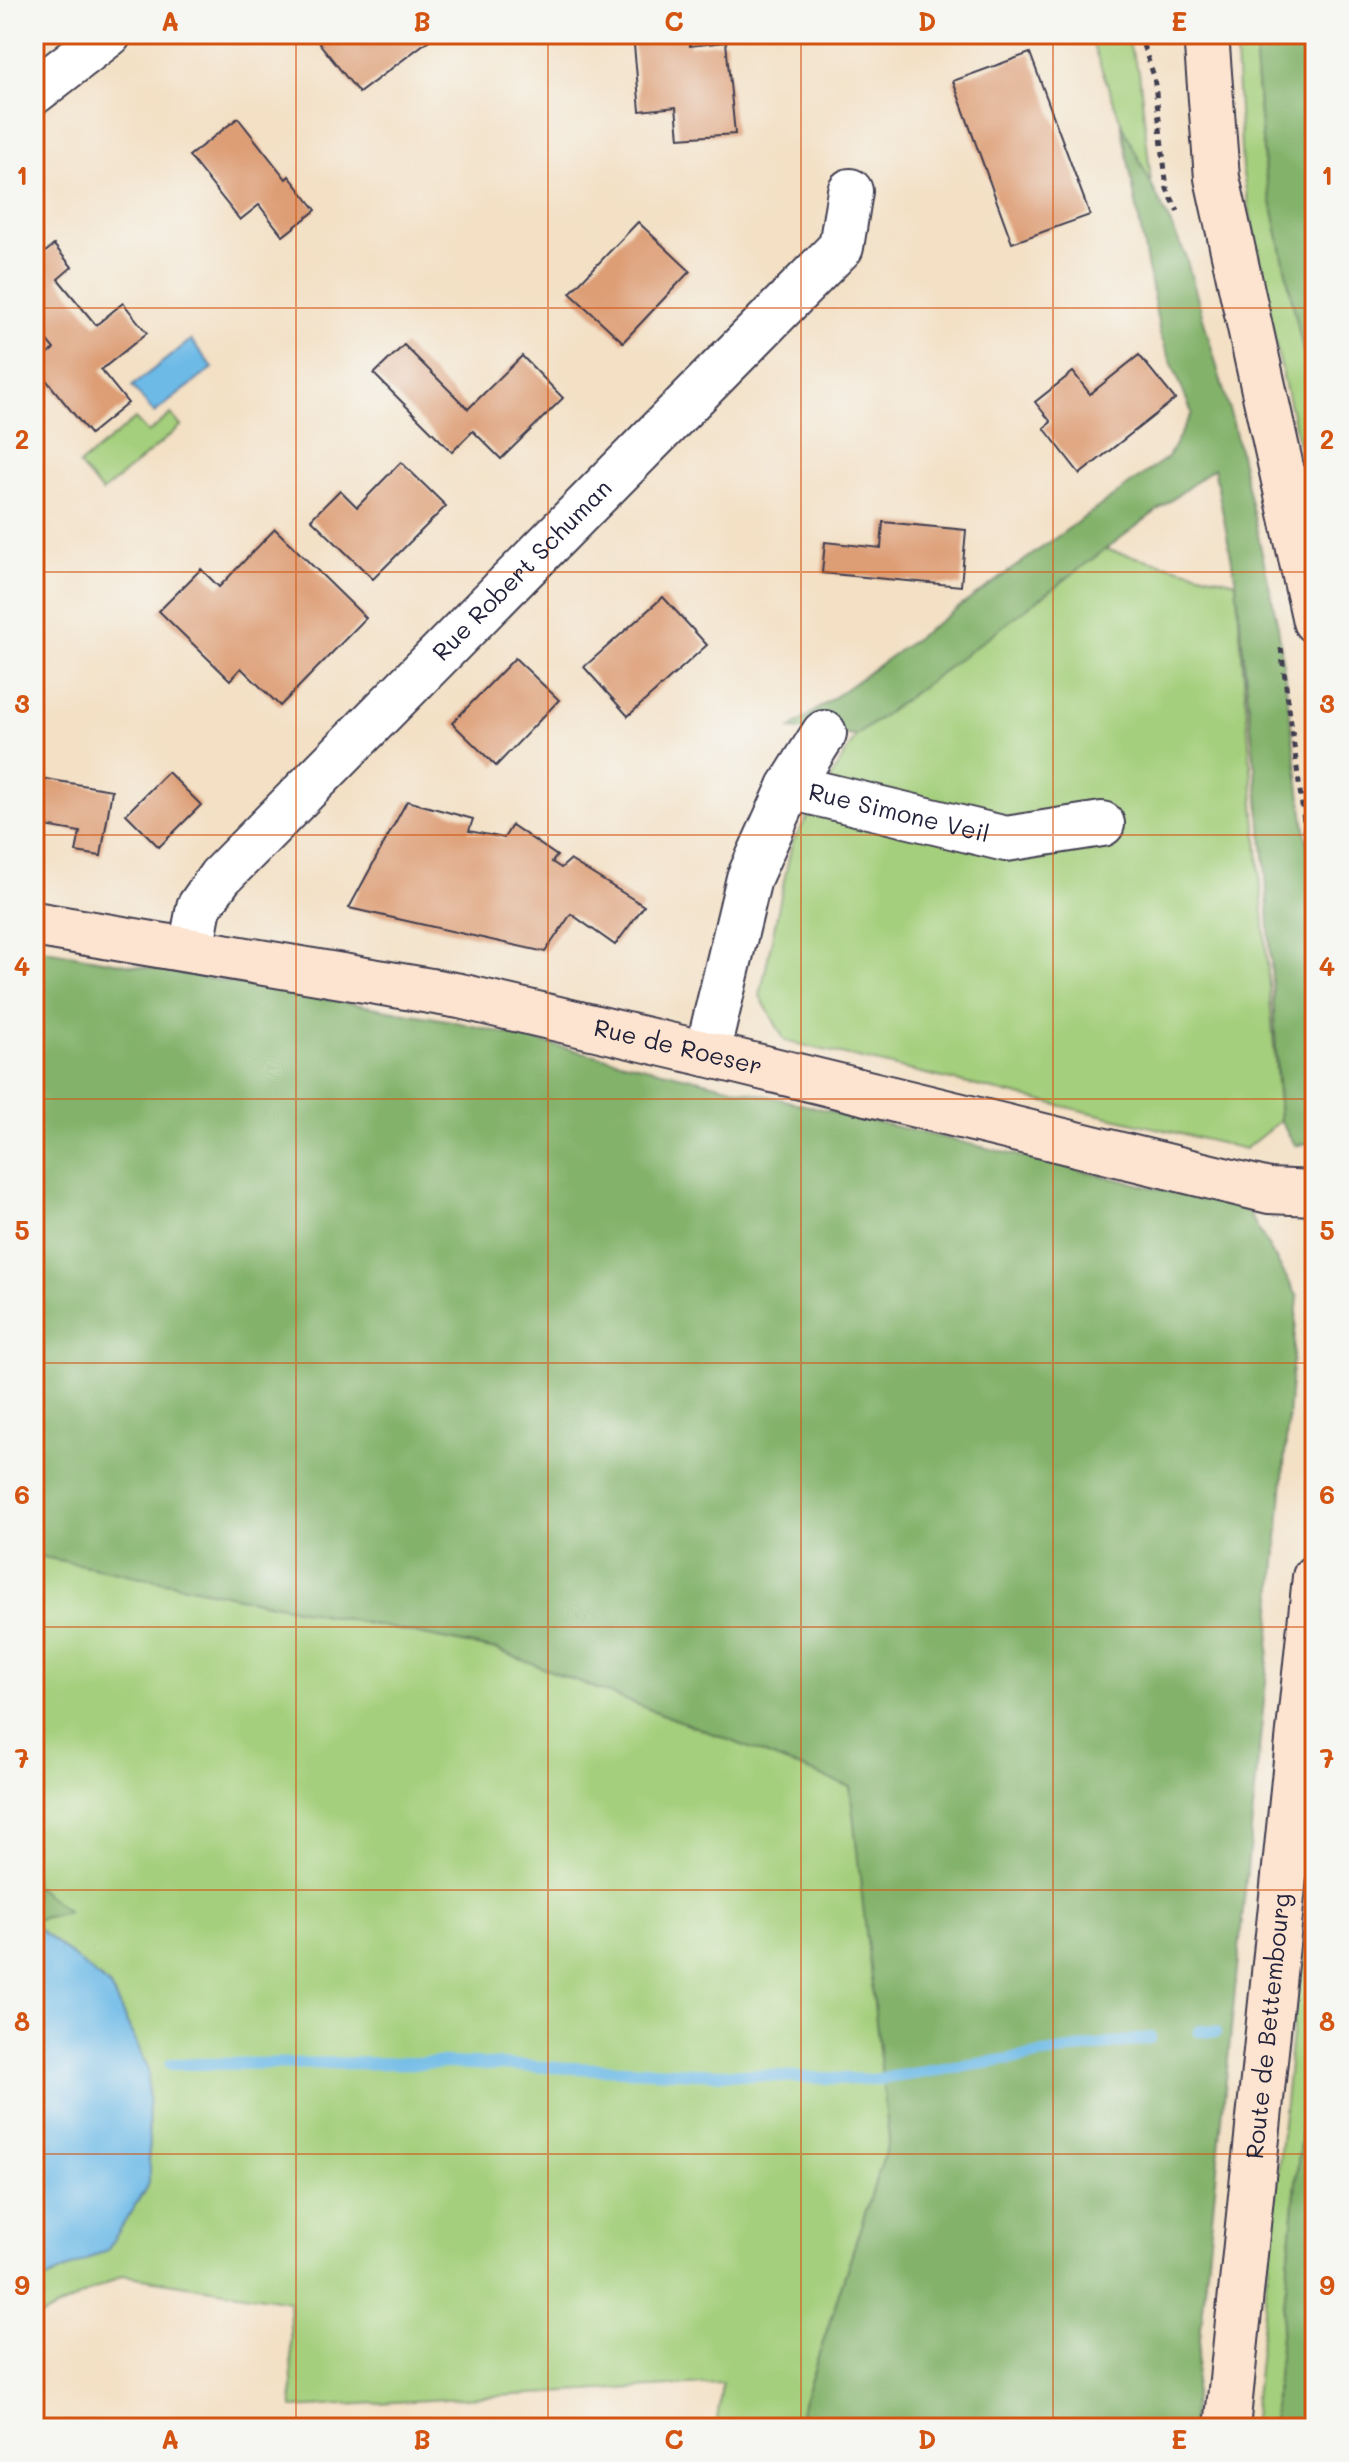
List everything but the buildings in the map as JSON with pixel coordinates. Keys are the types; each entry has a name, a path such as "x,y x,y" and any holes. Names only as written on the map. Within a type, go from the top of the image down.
{"main road":[{"path":"1206,34 1217,178 1315,621"},
{"name":"Rue de Roeser","path":"34,924 460,996 1269,1191 1315,1193"},
{"name":"Route de Bettembourg","path":"1227,2428 1315,1577"}],"street":[{"path":"34,92 109,34"},
{"name":"Rue Robert Schuman","path":"191,949 199,907 220,877 841,247 850,191"},
{"name":"Rue Simone Veil","path":"707,1054 749,878 790,787 824,733"},
{"name":"Rue Simone Veil","path":"790,787 1006,839 1102,824"}],"green space":[{"path":"1089,34 1125,34 1139,72 1152,190 1121,122"},
{"path":"1235,34 1261,34 1255,61 1265,173 1315,407 1315,515 1267,307 1242,168"},
{"path":"1261,34 1315,34 1315,407 1265,173 1255,61"},
{"path":"1121,122 1185,254 1234,427 1278,626 1312,881 1315,930 1315,1141 1296,1146 1280,1121 1266,874 1236,582 1214,468 856,736 790,729 1168,457 1192,413 1160,334"},
{"path":"171,414 181,426 102,492 79,465 135,419 148,433"},
{"path":"1104,549 1236,582 1280,1121 1245,1149 785,1041 760,996 792,843 856,736"},
{"path":"34,948 452,1021 1247,1210 1298,1297 1267,1671 1191,2428 795,2428 889,2140 850,1787 497,1650 34,1555"},
{"path":"34,1555 497,1650 851,1787 889,2140 795,2428 716,2428 722,2383 293,2408 289,2301 123,2275 34,2320 34,2285 107,2250 149,2183 148,2068 110,1987 34,1925 34,1920 67,1912 34,1887"},
{"path":"1315,1807 1315,1988 1272,2428 1252,2428"},
{"path":"34,1887 38,1888 68,1912 34,1920"},
{"path":"1315,1988 1315,2428 1272,2428"}],"water":[{"path":"191,340 213,368 154,413 132,386"},
{"path":"34,1925 110,1987 148,2068 149,2183 107,2250 34,2285"}],"waterway":[{"path":"1199,2031 1216,2032"},
{"path":"171,2064 447,2063 873,2080 1150,2038"}]}
